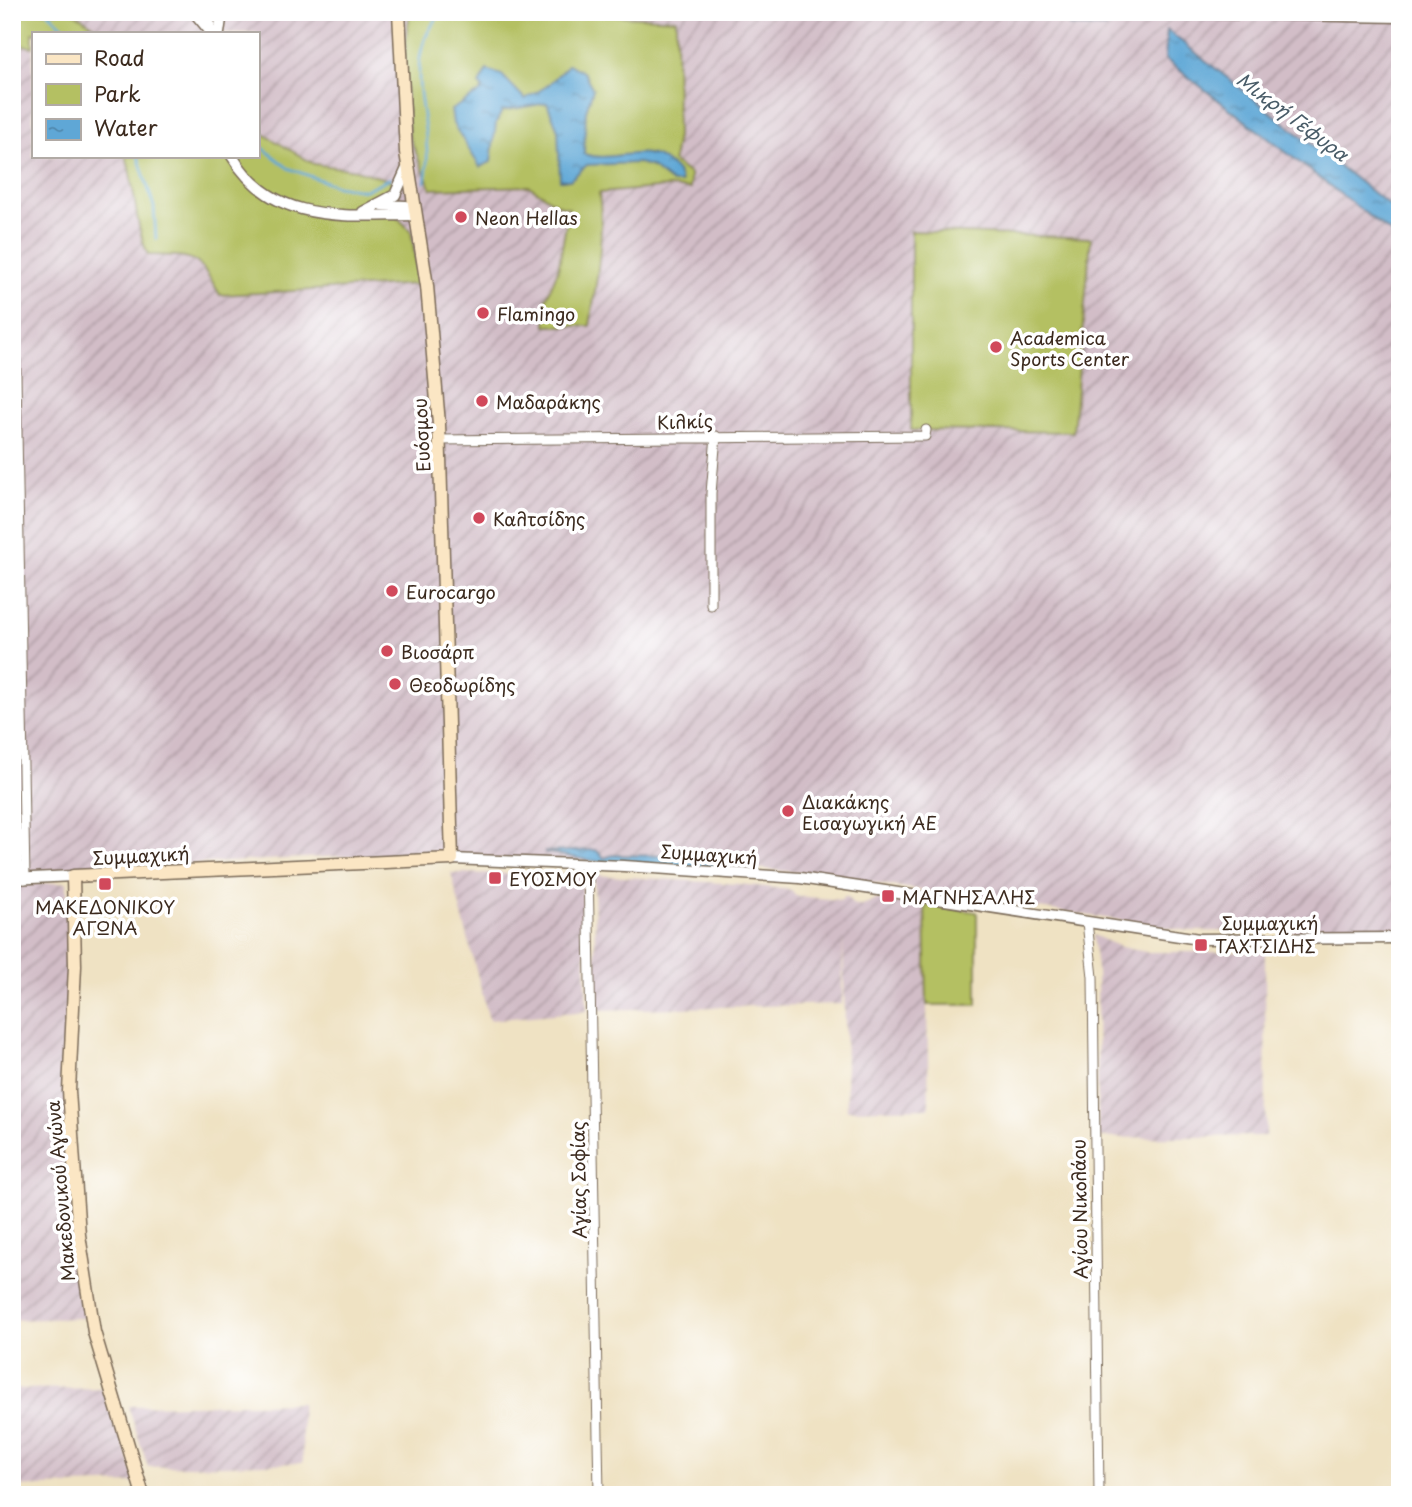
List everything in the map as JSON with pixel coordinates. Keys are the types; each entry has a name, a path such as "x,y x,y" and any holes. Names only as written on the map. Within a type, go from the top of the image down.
{"main road":[{"name":"Ευόσμου","path":"398,16 408,166 435,364 452,859"},
{"name":"Συμμαχική","path":"73,876 452,859"},
{"name":"Μακεδονικού Αγώνα","path":"73,876 75,966 69,1073 79,1235 94,1332 143,1495"}],"street":[{"path":"194,12 213,32"},
{"path":"209,12 213,32"},
{"path":"213,32 222,12"},
{"path":"1120,12 1400,17"},
{"path":"12,150 25,879"},
{"path":"234,158 259,188 292,208 319,214 416,215"},
{"path":"381,205 399,190 408,166"},
{"path":"358,214 381,205 398,204 416,215"},
{"name":"Κιλκίς","path":"439,440 925,436 926,430"},
{"path":"711,605 711,493 716,436"},
{"name":"Συμμαχική","path":"452,859 588,864 800,878 1199,939 1400,938"},
{"name":"Αγίας Σοφίας","path":"588,864 599,1495"},
{"name":"Συμμαχική","path":"12,879 73,876"},
{"name":"Αγίου Νικολάου","path":"1087,922 1093,978 1099,1495"}],"shaded area":[{"path":"12,12 1400,12 1400,933 1190,931 821,875 725,865 344,856 12,873"},
{"path":"451,873 582,875 587,1011 489,1020"},
{"path":"594,875 740,884 791,890 796,896 842,900 843,897 848,897 852,904 862,906 878,899 925,905 929,1108 847,1110 843,939 842,1004 596,1010"},
{"path":"67,882 68,1147 85,1318 12,1320 12,885"},
{"path":"1093,935 1121,947 1146,952 1265,952 1266,1136 1098,1138 1097,969"},
{"path":"104,1388 137,1483 12,1487 12,1389"},
{"path":"301,1403 303,1463 148,1467 128,1406"}],"green space":[{"path":"18,12 73,12 103,32 32,32 32,47 17,44"},
{"path":"410,12 549,12 676,19 677,136 673,162 690,174 690,189 669,187 599,193 600,243 590,326 546,326 546,299 558,270 569,208 558,205 529,186 431,189 409,136 404,56"},
{"path":"259,131 314,164 356,170 399,183 396,216 411,231 419,284 220,295 205,271 193,260 148,255 140,231 126,158 259,158"},
{"name":"Academica Sports Center","path":"911,231 1091,238 1073,432 911,430"},
{"path":"925,905 977,912 977,1005 927,1005"}],"water":[{"path":"1063,18 1106,20 1106,28 1069,26"},
{"path":"1167,30 1400,214 1400,240 1165,59"},
{"path":"569,64 584,73 593,89 586,111 584,154 605,157 636,154 655,156 676,170 681,183 672,183 650,166 638,163 587,165 570,180 560,180 558,130 547,103 502,111 496,123 491,162 480,167 453,124 451,110 479,93 483,88 479,84 487,70 502,75 525,99 547,86"},
{"path":"596,850 604,858 613,855 682,856 748,864 672,870 605,863 544,852"}],"waterway":[{"path":"48,12 69,32"},
{"path":"425,182 427,160 420,94 421,51 429,31 443,12 452,12"},
{"path":"259,145 288,168 337,186 365,190 390,178"},
{"path":"139,158 154,207 156,239"}],"place":[{"name":"Neon Hellas","path":"461,217"},
{"name":"Flamingo","path":"483,313"},
{"name":"Academica Sports Center","path":"996,347"},
{"name":"Μαδαράκης","path":"482,401"},
{"name":"Καλτσίδης","path":"479,518"},
{"name":"Eurocargo","path":"392,591"},
{"name":"Βιοσάρπ","path":"387,651"},
{"name":"Θεοδωρίδης","path":"395,684"},
{"name":"Διακάκης Εισαγωγική ΑΕ","path":"788,811"},
{"name":"ΕΥΟΣΜΟΥ","path":"495,878"},
{"name":"ΜΑΚΕΔΟΝΙΚΟΥ ΑΓΩΝΑ","path":"105,884"},
{"name":"ΜΑΓΝΗΣΑΛΗΣ","path":"888,896"},
{"name":"ΤΑΧΤΣΙΔΗΣ","path":"1201,945"}],"water label":[{"name":"Μικρή Γέφυρα","path":"1293,116"}]}
